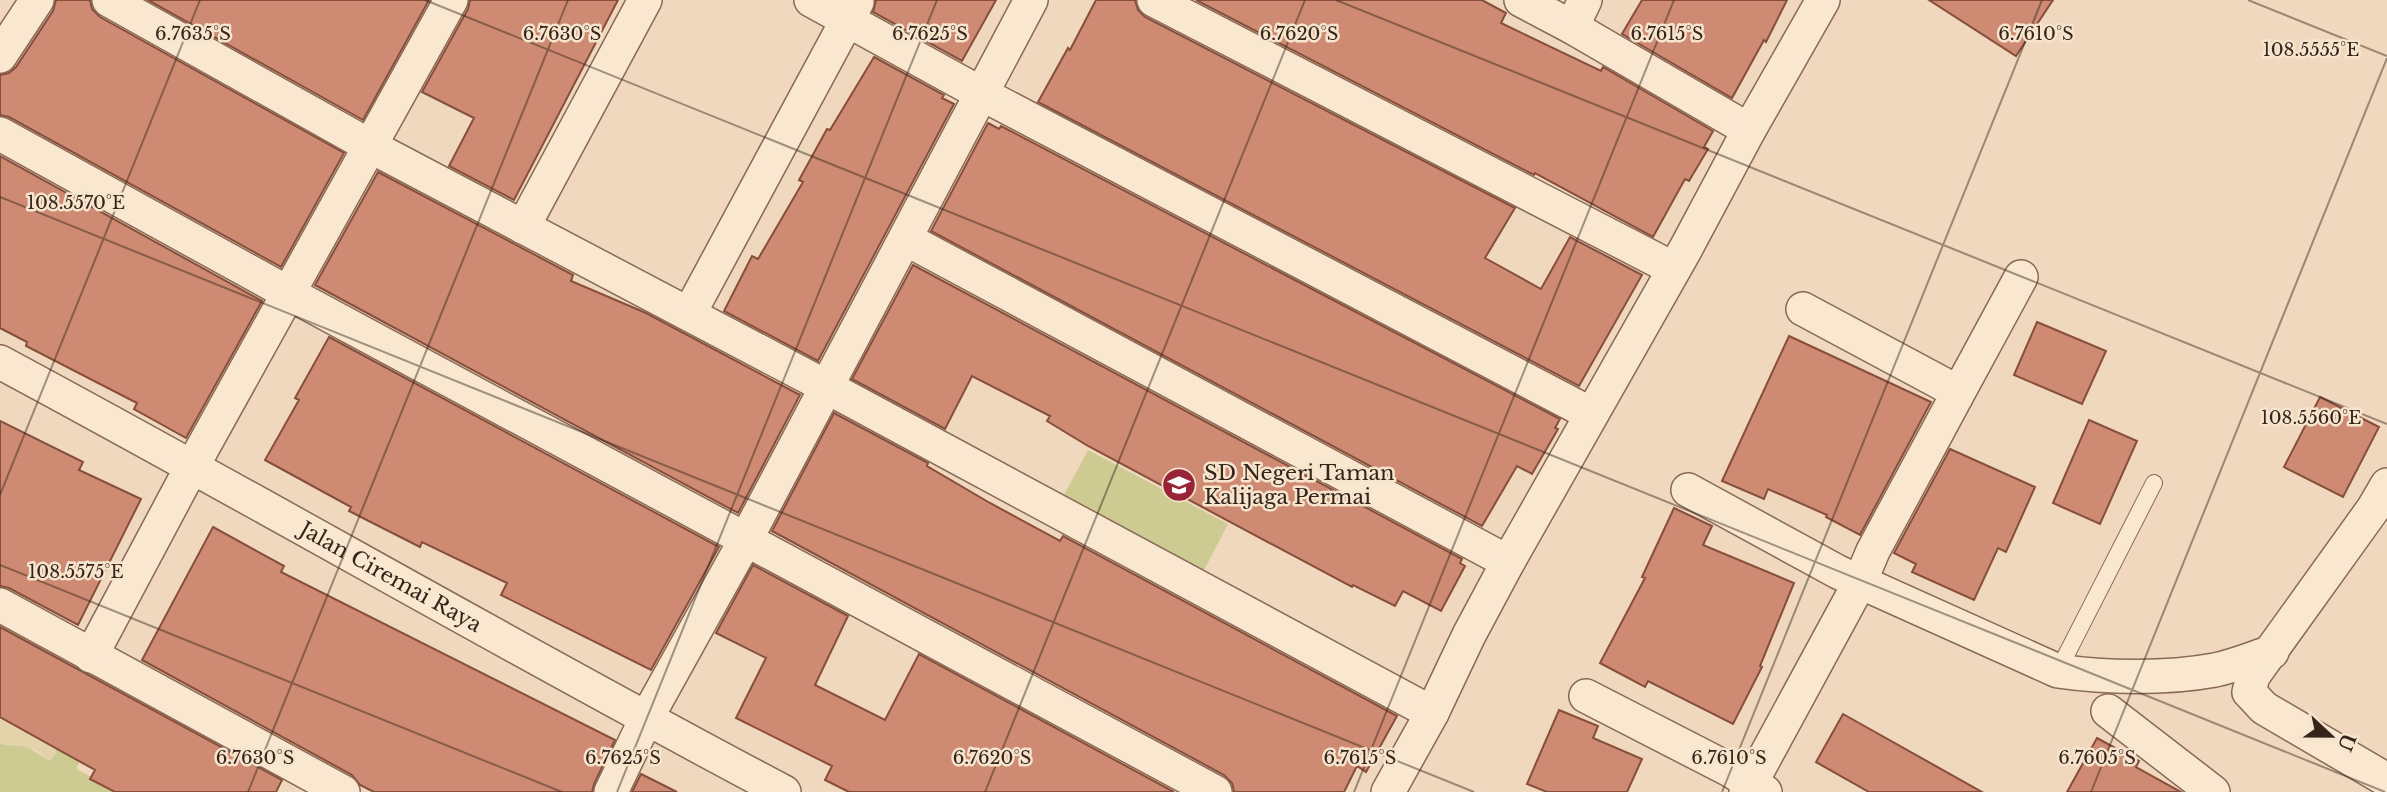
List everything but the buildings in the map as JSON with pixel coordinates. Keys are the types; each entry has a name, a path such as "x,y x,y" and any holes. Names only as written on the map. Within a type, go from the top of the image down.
{"street":[{"path":"0,56 37,0"},
{"path":"109,0 370,146 825,386 1432,713"},
{"path":"91,656 451,0"},
{"path":"523,227 645,0"},
{"path":"811,0 853,10 980,93 1591,414"},
{"path":"611,792 646,719 746,539 1031,0"},
{"path":"1154,0 1674,269"},
{"path":"1521,0 1579,13 1749,130"},
{"path":"1388,792 1432,713 1508,562 1823,0"},
{"path":"689,314 853,10"},
{"path":"0,134 289,295 1215,792"},
{"path":"906,239 1508,562"},
{"path":"1586,696 1748,784 1860,582 1873,551 2021,277"},
{"path":"1803,309 1943,384 1953,391 1956,397"},
{"name":"Jalan Ciremai Raya","path":"0,362 193,466 646,719 784,792"},
{"path":"1688,490 1860,582 2058,671 2087,675 2187,674 2218,669 2272,652"},
{"path":"2382,504 2253,676 2249,692 2264,708 2387,780"},
{"path":"0,605 343,792"},
{"path":"2108,711 2213,792"}],"lane":[{"path":"2058,671 2154,483"}],"shaded area":[{"path":"1088,450 1228,524 1204,570 1064,495"},
{"path":"50,713 57,744 56,753 50,761 36,750 0,744 0,719 36,738"},
{"path":"92,736 76,769 121,792 0,792 0,744 27,747 50,761 56,753 57,744"}],"place":[{"name":"SD Negeri Taman Kalijaga Permai","path":"1179,485"}]}
